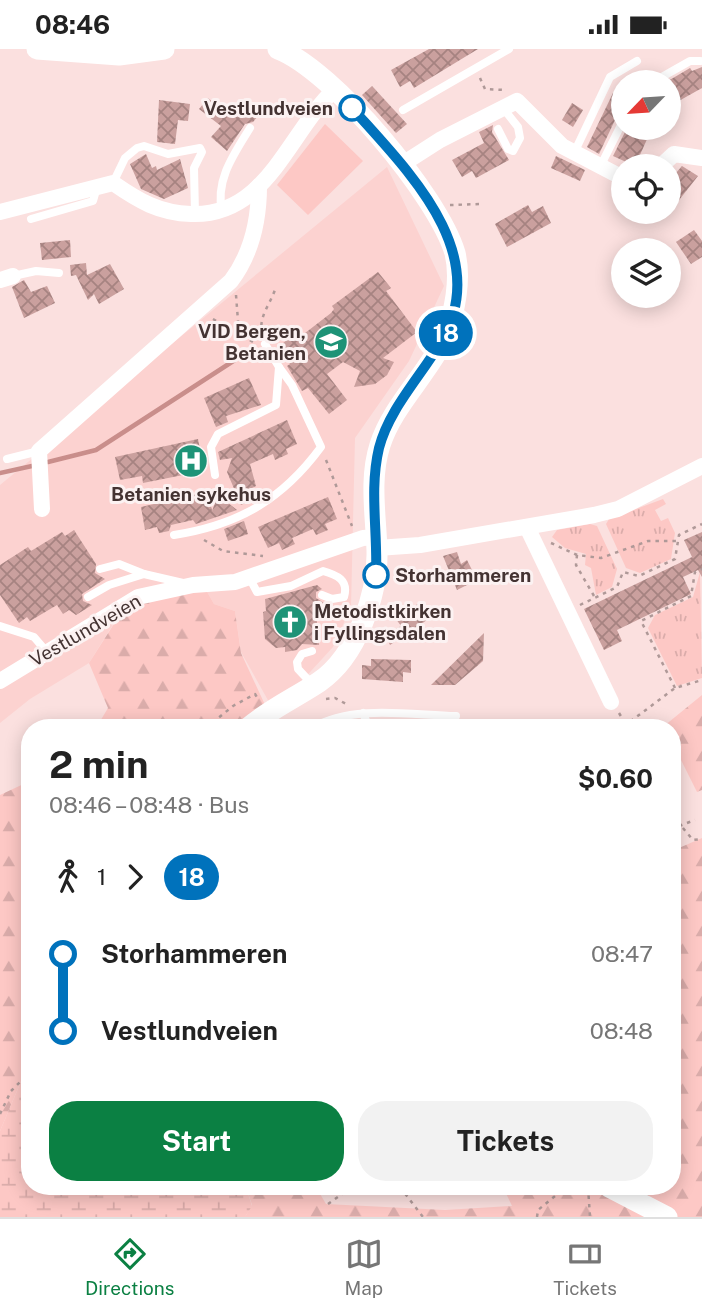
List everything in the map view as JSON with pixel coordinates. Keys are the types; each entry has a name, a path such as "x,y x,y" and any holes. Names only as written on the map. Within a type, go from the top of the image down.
{"main road":[{"path":"37,49 119,55 164,49"},
{"path":"259,719 267,713 316,692 363,624 376,587 370,542 374,481 380,447 390,423 442,341 452,319 457,293 455,255 432,205 335,89 314,68 278,49"},
{"path":"624,1195 667,1217"}],"street":[{"path":"0,212 105,185 145,205 171,214 222,212 241,203 259,186 317,106 335,89"},
{"path":"401,165 440,139 509,105 526,106 562,146 611,172"},
{"path":"681,155 702,158"},
{"path":"42,509 39,450 234,277 242,267 253,237 259,186"},
{"path":"370,542 420,545 529,531 618,509 702,466"},
{"path":"529,531 611,702"},
{"name":"Vestlundveien","path":"0,681 138,597 193,585 235,582 370,542"}],"lane":[{"path":"403,110 509,49"},
{"path":"573,153 610,76 637,61"},
{"path":"674,70 690,61 700,61"},
{"path":"498,129 508,149 513,151 520,138 509,105"},
{"path":"222,212 219,192 233,153 250,128"},
{"path":"600,167 614,140"},
{"path":"31,219 93,201 125,158 144,146 167,155 200,148 202,152 194,168 195,214"},
{"path":"6,278 36,271 59,273"},
{"path":"174,535 197,531 244,515 279,494 303,471 321,447 292,385 265,344"},
{"path":"215,475 211,447 218,434 276,405 279,367"},
{"path":"7,459 39,450"},
{"path":"100,569 119,563 144,574 193,585"},
{"path":"249,577 257,592 291,586 323,571 340,577 345,585 344,597 332,599 322,595"},
{"path":"88,597 109,585 144,574"},
{"path":"0,626 34,636 46,651"},
{"path":"312,651 302,654 297,662 316,692"},
{"path":"363,713 365,719"},
{"path":"331,719 363,713 456,716"}],"path":[{"path":"479,65 484,87 507,90 509,105"},
{"path":"432,205 482,204"},
{"path":"234,277 239,334"},
{"path":"198,310 251,343 265,344 260,325 276,286"},
{"path":"321,447 370,542"},
{"path":"568,611 617,587 623,572 639,576 675,559 679,535 702,524"},
{"path":"197,531 208,545 223,551 254,553 286,565"},
{"path":"529,531 577,555 601,558 648,541 678,541"},
{"path":"577,555 576,565 594,597"},
{"path":"675,688 641,621 691,596 695,572 702,569"},
{"path":"634,719 675,688 702,680"},
{"path":"316,692 348,704"},
{"path":"217,719 255,694 267,713"},
{"path":"681,825 695,820"},
{"path":"681,828 693,840 702,839"},
{"path":"0,1114 11,1091 21,1081"},
{"path":"328,1204 341,1195"},
{"path":"406,1195 423,1217"},
{"path":"537,1217 538,1210 556,1195"},
{"path":"589,1195 590,1217"}],"shaded area":[{"name":"Betanien sykehus","path":"387,167 444,286 409,361 355,438 351,607 333,647 300,683 269,702 241,652 235,611 214,604 201,581 119,615 89,663 30,699 0,723 0,485"}],"green space":[{"path":"325,124 363,161 308,215 277,185"},
{"path":"663,499 666,504 655,510 661,521 668,518 675,533 671,559 640,573 626,568 606,524 609,519"},
{"path":"590,524 597,526 617,569 612,587 596,595 591,568 585,565 586,554 565,548 552,537 557,530"},
{"path":"700,572 702,678 677,686 648,628 655,615 693,597"},
{"path":"201,581 214,604 235,611 241,653 266,707 252,719 101,719 108,708 89,663 119,616 172,589"},
{"path":"702,695 702,790 697,792 681,760 681,719 673,719"},
{"path":"21,785 21,1081 0,1131 0,795"},
{"path":"702,838 702,1217 245,1217 252,1205 249,1195 321,1195 326,1204 445,1210 512,1206 507,1195 681,1195 681,847"},
{"path":"21,1081 21,1195 249,1195 252,1206 245,1217 0,1217 0,1131"}],"building":[{"path":"429,49 478,49 414,88 410,81 400,87 391,70"},
{"path":"702,67 702,88 681,100 681,73 690,68 692,71"},
{"path":"372,86 407,124 396,133 362,95"},
{"path":"611,97 611,128 599,154 587,147"},
{"path":"208,98 230,116 242,102 258,116 253,122 245,124 227,151 211,137 221,126 199,109"},
{"path":"159,100 190,104 188,121 178,120 175,144 157,142"},
{"path":"572,103 583,110 573,127 562,120"},
{"path":"493,125 492,132 509,160 476,178 472,171 462,177 452,160 484,143 479,132"},
{"path":"621,140 647,140 640,154 614,154"},
{"path":"146,154 152,168 156,166 157,170 180,159 188,188 164,199 141,189 130,164"},
{"path":"556,156 585,170 580,181 551,168"},
{"path":"681,167 698,176 681,198"},
{"path":"528,205 532,212 543,206 551,223 507,247 495,224"},
{"path":"694,230 702,241 702,257 691,264 681,249 681,239"},
{"path":"70,240 71,257 42,260 40,243"},
{"path":"86,263 87,275 110,264 124,289 99,304 94,294 88,300 76,275 71,276 70,265"},
{"name":"VID Bergen, Betanien","path":"378,272 391,288 386,291 417,332 383,358 394,362 387,375 375,384 354,387 360,371 343,362 327,374 347,400 329,414 308,388 302,391 287,366 290,364 278,347 296,333 300,337 331,313 334,309 332,306"},
{"path":"24,280 31,292 47,286 55,303 24,318 12,287"},
{"path":"249,378 261,405 226,416 228,422 216,427 204,398"},
{"path":"287,420 297,444 286,449 288,454 275,460 273,454 250,464 256,486 248,490 252,500 241,505 227,472 232,458 220,460 218,452"},
{"path":"198,439 203,464 197,465 198,472 143,483 142,476 120,480 115,457"},
{"path":"201,493 209,494 212,511 218,495 237,510 196,524 193,520 171,525 169,531 159,533 157,527 145,530 141,507"},
{"path":"328,497 337,519 325,524 328,530 316,535 313,529 292,538 295,544 282,550 279,543 268,548 258,527"},
{"path":"244,521 248,534 228,541 224,529"},
{"path":"74,530 96,564 95,573 105,579 82,594 83,601 92,605 76,615 69,610 63,614 57,605 30,621 27,617 19,623 0,595 0,565 28,547 31,551 62,532 65,536"},
{"path":"702,532 702,577 698,570 683,577 691,594 617,630 622,641 604,650 584,609 692,557 684,540"},
{"path":"457,552 461,564 467,560 477,580 457,590 443,556"},
{"name":"Metodistkirken i Fyllingsdalen","path":"317,585 322,589 316,592 316,598 326,604 317,606 319,645 302,644 297,650 285,652 285,647 276,648 265,639 265,599"},
{"path":"422,601 433,616 390,645 385,635 401,626 396,619"},
{"path":"484,633 483,661 455,685 431,685"},
{"path":"371,659 411,660 411,673 403,672 403,682 362,679 362,665 371,666"}],"waterway":[{"path":"48,462 96,450 238,358"},
{"path":"0,473 32,466"}],"bus line":[{"name":"18","path":"352,108 432,205 445,228 455,255 458,274 452,319 442,341 390,423 380,447 374,481 376,575"}],"place":[{"name":"Vestlundveien","path":"352,108"},
{"name":"VID Bergen, Betanien","path":"331,342"},
{"name":"Betanien sykehus","path":"191,461"},
{"name":"Storhammeren","path":"376,575"},
{"name":"Metodistkirken i Fyllingsdalen","path":"290,622"}]}
